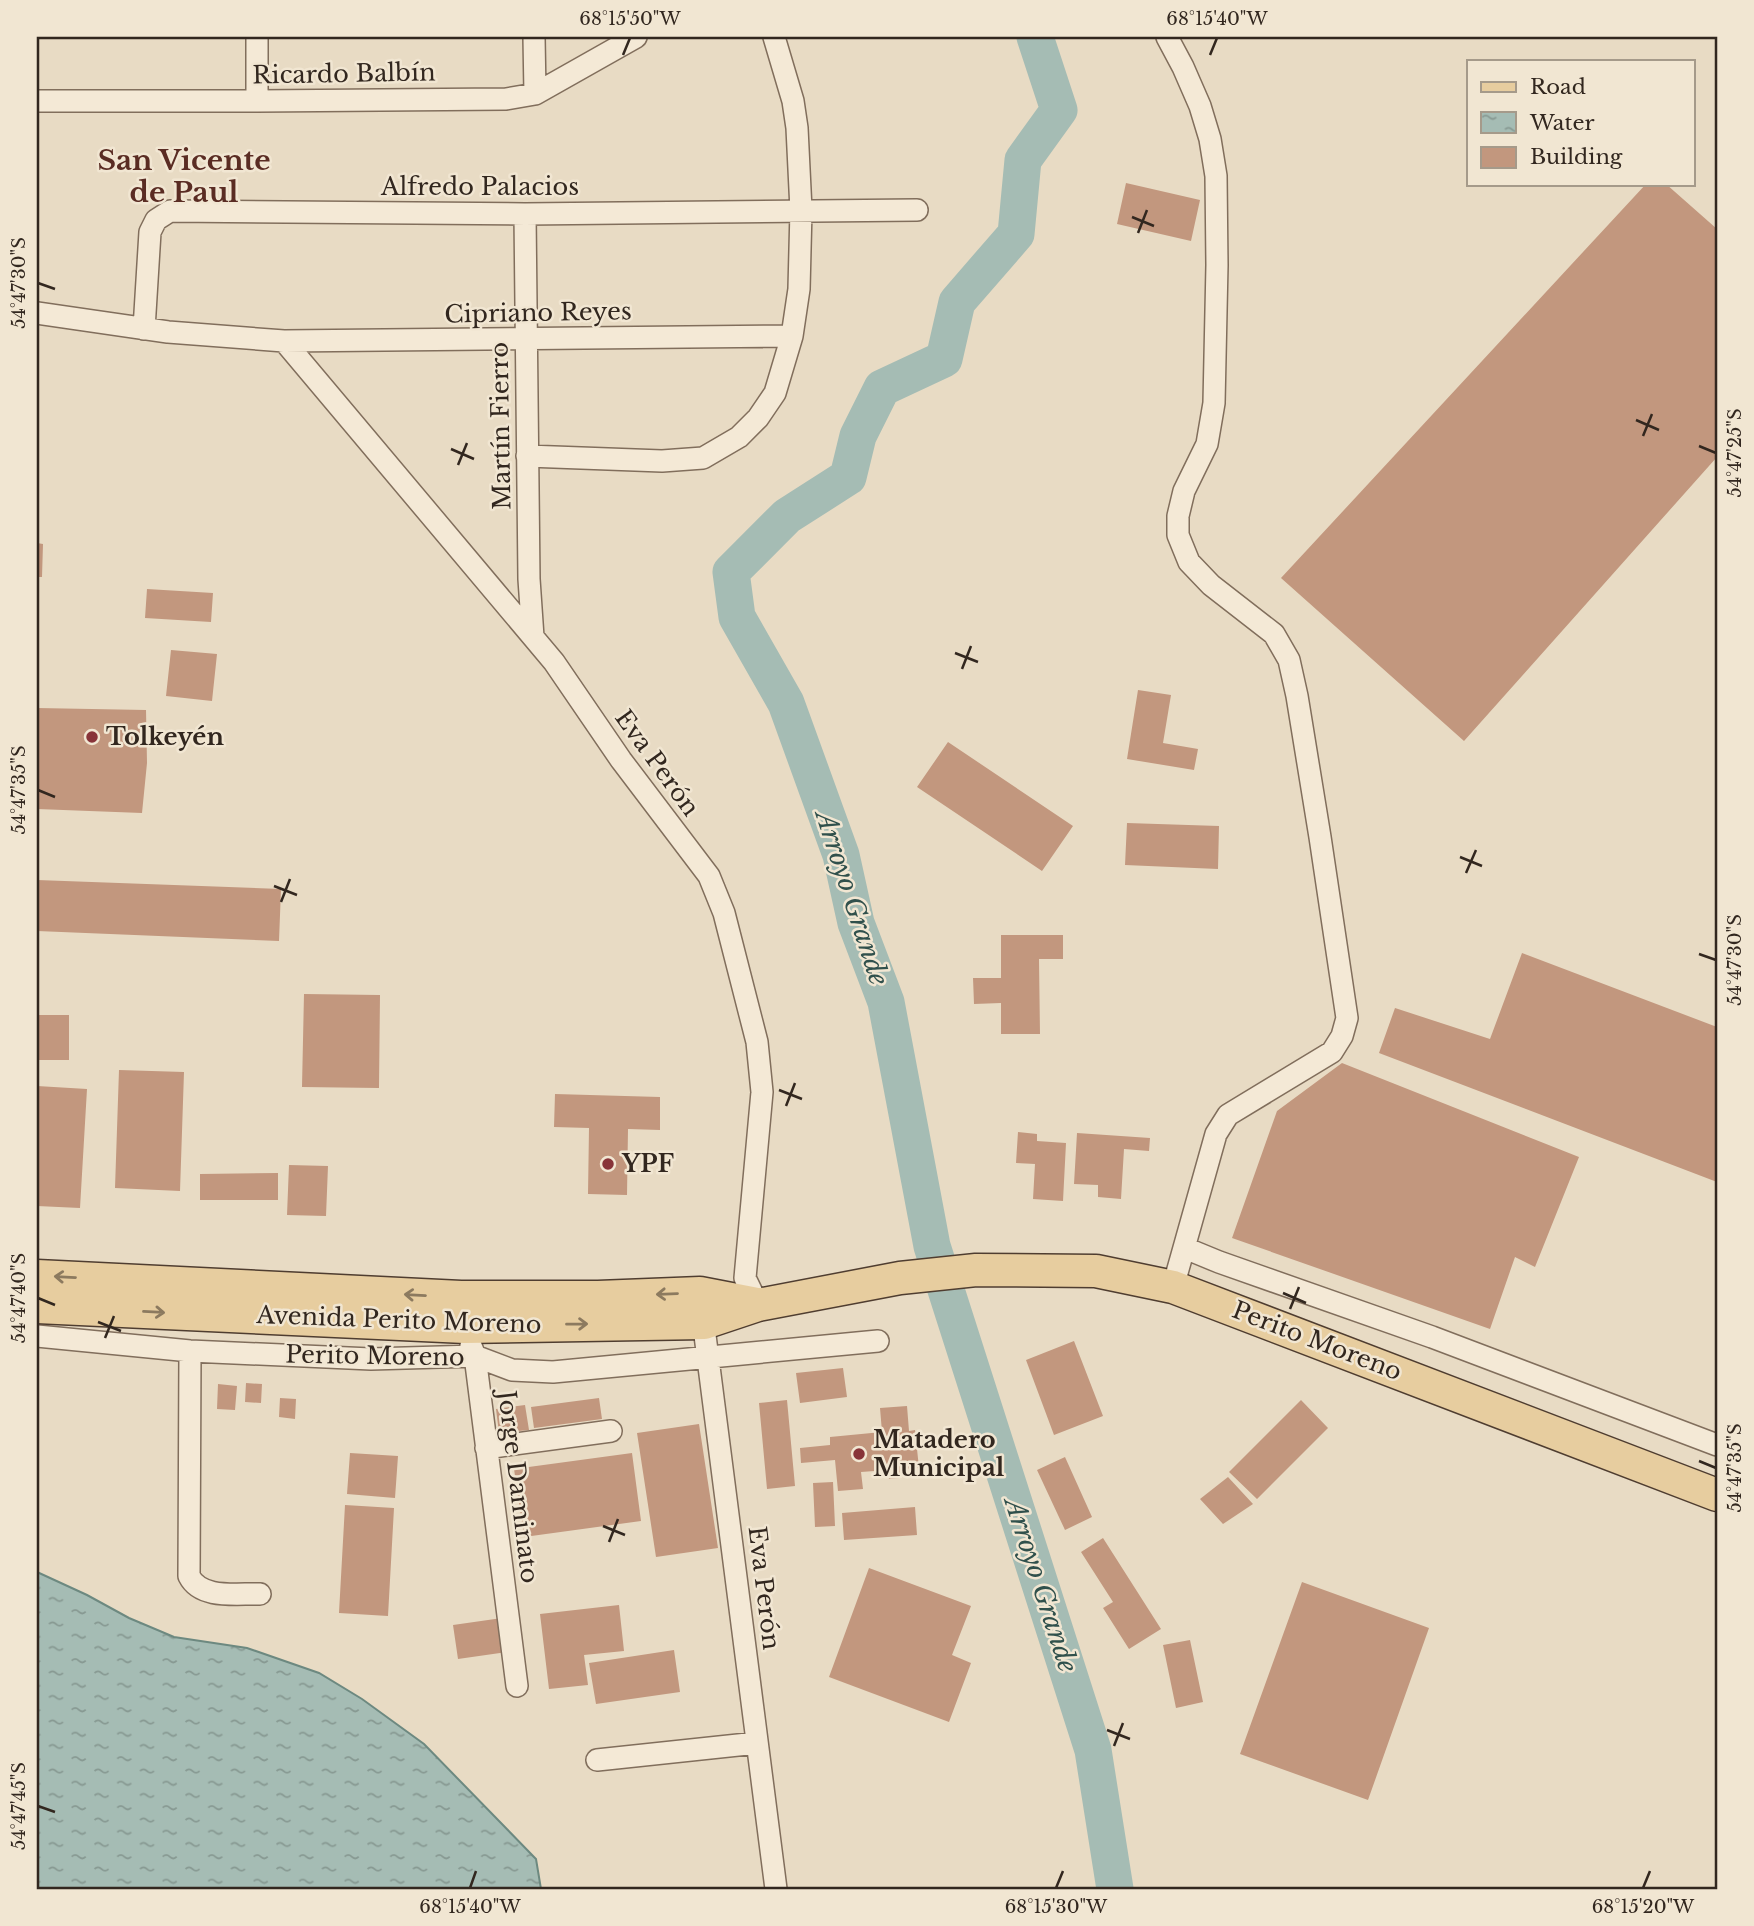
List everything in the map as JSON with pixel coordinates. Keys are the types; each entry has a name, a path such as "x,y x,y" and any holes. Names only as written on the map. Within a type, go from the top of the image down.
{"main road":[{"name":"Perito Moreno","path":"900,1278 976,1270 1096,1271 1174,1287 1717,1494"},
{"name":"Avenida Perito Moreno","path":"37,1276 461,1297 598,1297 702,1308"},
{"name":"Avenida Perito Moreno","path":"37,1307 470,1342 702,1308 758,1305 900,1278"}],"street":[{"path":"257,37 257,102"},
{"path":"534,37 536,94"},
{"name":"Ricardo Balbín","path":"37,101 506,99 536,94 636,37"},
{"path":"527,456 662,461 703,458 739,437 758,418 775,393 792,336 799,289 801,210 793,101 774,37"},
{"path":"1167,37 1200,106 1210,139 1216,176 1217,265 1213,403 1208,444 1184,491 1178,516 1178,535 1189,562 1211,585 1274,634 1289,660 1320,837 1346,1018 1342,1035 1332,1052 1228,1115 1223,1122 1216,1134 1174,1287"},
{"name":"Alfredo Palacios","path":"144,329 150,232 156,219 170,211 525,214 918,210"},
{"name":"Martín Fierro","path":"525,214 528,579 533,637"},
{"name":"Cipriano Reyes","path":"37,313 144,329 284,341 792,336"},
{"name":"Eva Perón","path":"284,341 554,662 621,761 709,876 724,913 757,1042 762,1093 745,1278 758,1305"},
{"path":"1185,1248 1432,1337 1717,1445"},
{"name":"Jorge Daminato","path":"461,1297 486,1448 517,1686"},
{"name":"Eva Perón","path":"702,1308 776,1889"},
{"name":"Perito Moreno","path":"37,1336 190,1351 371,1359 470,1342 512,1370 552,1372 878,1340"},
{"path":"190,1351 189,1576 202,1590 260,1594"},
{"path":"486,1448 611,1431"},
{"path":"597,1760 757,1743"}],"water":[{"path":"37,1572 129,1618 174,1637 247,1648 319,1673 362,1699 424,1744 536,1859 541,1889 37,1889"}],"building":[{"path":"1126,183 1200,200 1191,241 1117,224"},
{"path":"1644,186 1668,186 1717,229 1717,457 1464,741 1281,578"},
{"path":"37,543 43,544 42,577 37,577"},
{"path":"147,589 213,593 211,622 145,618"},
{"path":"171,650 217,654 212,701 166,696"},
{"path":"1138,690 1171,695 1163,743 1198,749 1194,770 1127,759"},
{"name":"Tolkeyén","path":"37,708 146,710 147,763 142,813 37,809"},
{"path":"948,742 1073,826 1042,871 917,787"},
{"path":"1127,823 1219,826 1218,869 1125,865"},
{"path":"37,880 281,889 279,941 37,931"},
{"path":"1001,935 1063,935 1063,959 1039,959 1040,1034 1001,1034 1001,1003 974,1004 973,978 1001,978"},
{"path":"1522,953 1717,1027 1717,1182 1379,1053 1395,1008 1490,1039"},
{"path":"304,994 380,995 379,1088 302,1087"},
{"path":"37,1015 69,1015 69,1060 37,1060"},
{"path":"1342,1063 1579,1157 1535,1267 1515,1257 1490,1329 1232,1238 1277,1111"},
{"path":"119,1070 184,1072 180,1191 115,1188"},
{"path":"37,1086 87,1089 80,1208 37,1206"},
{"path":"555,1094 660,1097 660,1130 628,1129 627,1195 588,1194 589,1128 554,1127"},
{"path":"1018,1132 1037,1134 1037,1141 1066,1143 1063,1201 1033,1199 1035,1164 1016,1163"},
{"path":"1077,1133 1150,1138 1149,1151 1124,1149 1121,1199 1098,1197 1098,1185 1074,1184"},
{"path":"289,1165 328,1166 326,1216 287,1215"},
{"path":"278,1173 278,1200 200,1200 200,1174"},
{"path":"1074,1341 1103,1416 1054,1435 1026,1360"},
{"name":"Matadero Municipal","path":"843,1368 847,1397 800,1403 796,1373"},
{"path":"246,1383 262,1384 261,1403 245,1402"},
{"path":"218,1384 237,1386 235,1410 217,1409"},
{"path":"280,1398 296,1399 295,1419 279,1417"},
{"path":"599,1398 602,1419 534,1428 531,1407"},
{"path":"787,1400 795,1486 767,1489 759,1403"},
{"path":"1301,1400 1328,1428 1257,1499 1229,1472"},
{"path":"525,1405 529,1430 499,1433 496,1409"},
{"name":"Matadero Municipal","path":"907,1406 909,1431 915,1430 919,1468 900,1469 901,1478 889,1479 888,1470 861,1472 863,1489 838,1491 835,1460 801,1463 800,1448 830,1445 830,1437 882,1432 880,1408"},
{"path":"699,1424 718,1548 656,1557 637,1433"},
{"path":"350,1453 398,1456 395,1498 347,1494"},
{"path":"632,1453 641,1521 524,1537 514,1469"},
{"path":"1065,1457 1092,1517 1065,1530 1037,1470"},
{"path":"1228,1477 1253,1504 1223,1524 1200,1499"},
{"name":"Matadero Municipal","path":"833,1482 835,1526 815,1527 813,1483"},
{"path":"345,1505 394,1508 388,1616 339,1613"},
{"name":"Matadero Municipal","path":"915,1507 917,1535 844,1540 842,1513"},
{"path":"1103,1538 1161,1629 1129,1649 1103,1608 1113,1602 1081,1552"},
{"path":"869,1568 971,1606 952,1655 971,1663 949,1722 829,1677"},
{"path":"1302,1582 1429,1628 1368,1800 1240,1754"},
{"path":"619,1605 624,1651 584,1655 588,1685 549,1689 540,1614"},
{"path":"502,1618 507,1652 458,1659 453,1625"},
{"path":"1190,1640 1203,1702 1176,1708 1163,1645"},
{"path":"674,1650 680,1692 596,1704 589,1663"}],"waterway":[{"name":"Arroyo Grande","path":"1035,37 1059,110 1023,160 1016,234 957,302 944,359 882,388 858,436 848,477 787,516 731,572 737,617 786,703 841,855 856,923 886,1002 932,1246 1093,1750 1115,1889"}],"place":[{"name":"Tolkeyén","path":"92,737"},
{"name":"YPF","path":"608,1164"},
{"name":"Matadero Municipal","path":"859,1454"}],"district":[{"name":"San Vicente de Paul","path":"184,176"}]}
